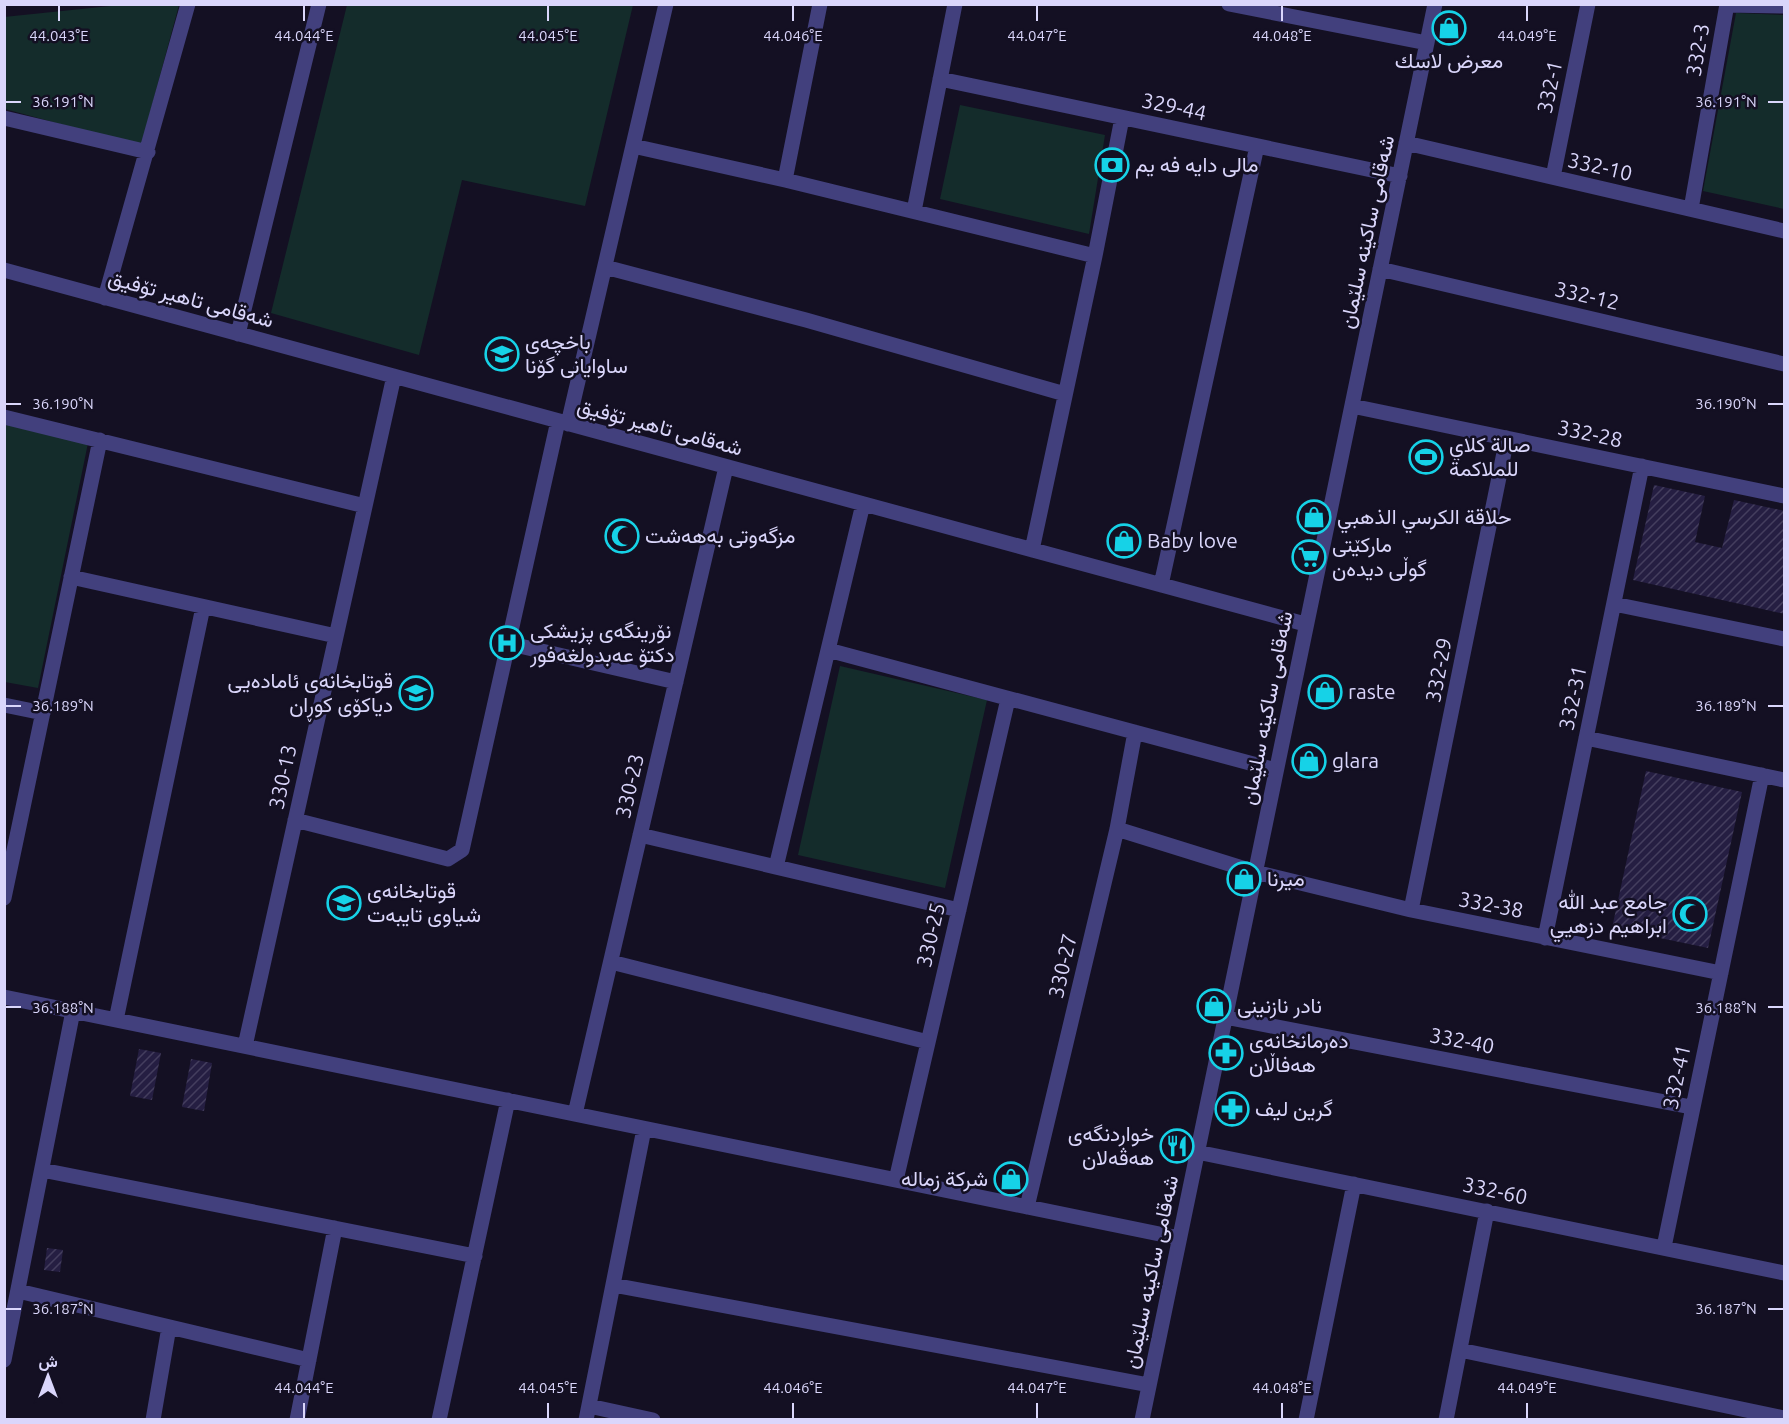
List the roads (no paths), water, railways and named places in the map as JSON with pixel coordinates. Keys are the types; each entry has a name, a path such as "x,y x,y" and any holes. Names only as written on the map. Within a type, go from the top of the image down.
{"street":[{"path":"105,298 188,4"},
{"path":"238,334 319,4"},
{"path":"295,820 448,858 462,850 507,642 605,267 666,4"},
{"path":"785,180 820,4"},
{"path":"914,211 956,4"},
{"path":"1229,4 1427,43"},
{"name":"شەقامی ساکینە سلێمان","path":"1142,1419 1435,4"},
{"name":"332-1","path":"1553,177 1588,4"},
{"path":"1727,5 1785,6"},
{"name":"332-3","path":"1691,209 1727,5"},
{"name":"329-44","path":"940,79 1400,176"},
{"path":"4,118 148,152"},
{"path":"1032,550 1122,118"},
{"name":"332-10","path":"1406,144 1785,231"},
{"path":"633,146 785,180 1095,256"},
{"path":"1161,585 1257,146"},
{"path":"605,267 806,320 1065,394"},
{"name":"332-12","path":"1380,269 1785,364"},
{"name":"شەقامی تاهیر تۆفیق","path":"4,270 1305,624"},
{"name":"330-13","path":"245,1046 394,376"},
{"name":"332-28","path":"1352,406 1785,496"},
{"path":"4,417 365,506"},
{"name":"332-29","path":"1411,910 1507,438"},
{"path":"4,898 10,844 43,713 100,440"},
{"name":"332-31","path":"1545,938 1642,466"},
{"name":"330-23","path":"575,1114 726,467"},
{"path":"776,867 863,504"},
{"path":"71,577 336,636"},
{"path":"1614,604 1785,639"},
{"path":"116,1020 203,607"},
{"path":"507,642 676,682"},
{"path":"828,650 1276,770"},
{"name":"330-25","path":"896,1180 1008,699"},
{"path":"4,705 43,713"},
{"name":"330-27","path":"1028,1207 1117,829 1135,732"},
{"path":"1586,738 1785,780"},
{"name":"332-41","path":"1664,1247 1691,1107 1762,775"},
{"name":"332-38","path":"1117,829 1255,872 1411,910 1721,973"},
{"path":"640,835 959,910"},
{"path":"611,962 928,1042"},
{"path":"4,996 1179,1238"},
{"path":"4,1360 73,1011"},
{"name":"332-40","path":"1225,1017 1691,1107"},
{"path":"439,1419 508,1101"},
{"path":"645,1129 588,1413 653,1419"},
{"name":"332-60","path":"1197,1152 1785,1273"},
{"path":"42,1170 475,1256"},
{"path":"1306,1419 1354,1184"},
{"path":"1446,1419 1488,1211"},
{"path":"297,1419 335,1228"},
{"path":"614,1284 1149,1385"},
{"path":"18,1292 309,1360"},
{"path":"153,1419 169,1327"},
{"path":"1460,1350 1785,1418"}],"place":[{"name":"معرض لاسك","path":"1449,28"},
{"name":"مالى دايه فه يم","path":"1112,165"},
{"name":"باخچەی ساوایانی گۆنا","path":"502,354"},
{"name":"صالة كلاي للملاكمة","path":"1426,457"},
{"name":"حلاقة الكرسي الذهبي","path":"1314,517"},
{"name":"مزگەوتی بەهەشت","path":"622,536"},
{"name":"Baby love","path":"1124,541"},
{"name":"مارکێتی گوڵی دیدەن","path":"1309,557"},
{"name":"نۆرینگەی پزیشکی دکتۆ عەبدولغەفور","path":"507,643"},
{"name":"raste","path":"1325,692"},
{"name":"قوتابخانەی ئامادەیی دیاکۆی کوڕان","path":"416,693"},
{"name":"glara","path":"1309,761"},
{"name":"ميرنا","path":"1244,879"},
{"name":"قوتابخانەی شیاوی تایبەت","path":"344,903"},
{"name":"جامع عبد الله ابراهيم دزهيي","path":"1690,914"},
{"name":"نادر نازنینی","path":"1214,1006"},
{"name":"دەرمانخانەی هەفاڵان","path":"1226,1053"},
{"name":"گرین لیف","path":"1232,1109"},
{"name":"خواردنگەی هەڤەلان","path":"1177,1146"},
{"name":"شركة زماله","path":"1011,1179"}]}
